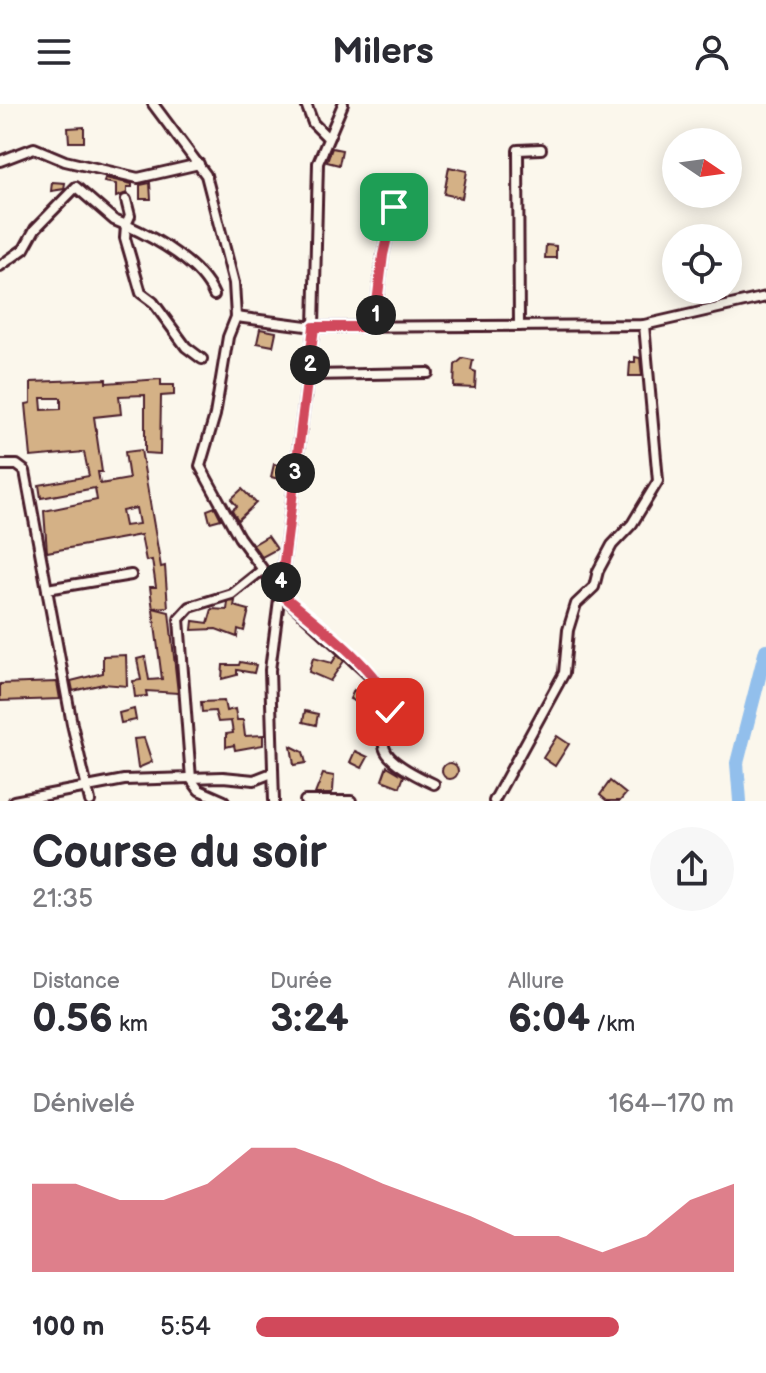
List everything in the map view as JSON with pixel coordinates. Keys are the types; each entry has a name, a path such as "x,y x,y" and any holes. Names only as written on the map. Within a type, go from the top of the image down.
{"street":[{"path":"153,104 206,175 226,253 236,317 228,337 215,415 200,466 230,523 280,593 339,643 384,689 391,708 382,746 394,763 434,784"},
{"path":"306,104 313,123 328,138"},
{"path":"274,797 270,670 314,327 317,169 343,104"},
{"path":"0,161 34,148 65,161 138,178 199,164"},
{"path":"519,326 518,150 541,149"},
{"path":"0,266 24,249 35,229 76,187 114,220 158,238 208,279 214,295"},
{"path":"126,200 130,216 125,238 141,293 153,302 186,347 202,359"},
{"path":"374,327 383,255 394,207"},
{"path":"236,317 314,327 644,325 766,297"},
{"path":"494,801 564,673 576,604 594,587 598,571 613,542 639,515 658,481 644,325"},
{"path":"309,375 428,373"},
{"path":"0,465 17,465 25,471 90,801"},
{"path":"224,801 199,790 191,779 181,614 190,607 232,594 262,570"},
{"path":"47,589 131,575"},
{"path":"14,801 124,780 254,780 272,773"},
{"path":"254,780 274,797"},
{"path":"305,801 351,801"}],"building":[{"path":"84,127 84,142 69,142 68,128"},
{"path":"332,148 342,150 339,165 327,162"},
{"path":"449,167 467,171 462,198 444,194"},
{"path":"105,178 132,184 132,187 127,187 127,193 116,197 116,184 104,182"},
{"path":"52,182 65,183 64,189 51,191"},
{"path":"150,183 151,199 140,199 140,185"},
{"path":"546,245 556,246 556,258 545,258"},
{"path":"260,329 276,332 273,346 257,343"},
{"path":"635,357 640,358 642,376 629,376 630,362 635,362"},
{"path":"463,358 473,360 471,370 476,372 475,388 454,387 455,365"},
{"path":"106,379 106,383 161,379 161,385 174,385 174,395 161,396 160,454 145,453 145,395 119,396 121,414 94,417 102,472 98,472 100,484 129,479 125,452 141,450 161,567 165,566 168,607 153,608 169,612 178,693 146,691 147,696 135,697 133,681 141,680 137,659 145,657 149,680 162,679 150,587 156,587 152,560 146,561 141,535 47,552 44,511 97,500 95,488 41,498 39,485 89,476 84,452 31,457 26,404 31,403 31,382","holes":["41,398 61,398 61,409 42,410","136,508 139,524 125,526 122,511"]},
{"path":"274,464 286,467 283,480 271,477"},
{"path":"242,489 256,503 238,520 232,510 237,506 231,499"},
{"path":"215,507 221,519 210,522 207,510"},
{"path":"268,536 277,549 262,557 250,541 254,544"},
{"path":"235,601 234,606 249,610 244,631 238,629 237,637 216,629 192,630 193,621 208,623 212,609 227,610 228,602"},
{"path":"126,655 127,686 103,684 73,691 71,681 103,673 103,656"},
{"path":"337,655 344,661 330,681 309,672 313,658 332,663"},
{"path":"240,662 256,665 254,673 237,670 237,675 222,679 223,665 239,665"},
{"path":"57,682 60,699 0,701 0,684"},
{"path":"354,690 378,706 367,723 358,720 365,706 350,699"},
{"path":"224,701 226,711 235,709 237,720 243,720 245,736 263,735 263,745 235,750 234,745 226,747 226,734 233,733 231,721 218,722 215,711 202,712 201,702"},
{"path":"134,709 136,720 121,723 119,713"},
{"path":"305,711 318,714 316,725 303,722"},
{"path":"557,736 569,744 555,766 543,758"},
{"path":"144,738 152,762 138,768 134,739"},
{"path":"291,746 303,752 306,763 294,765"},
{"path":"355,751 368,757 362,768 350,762"},
{"path":"447,763 453,763 458,771 456,777 447,779 442,774 442,768"},
{"path":"387,766 404,776 400,787 382,780"},
{"path":"323,774 334,776 333,791 330,794 315,794"},
{"path":"610,781 626,794 620,801 607,801 600,795"}],"waterway":[{"path":"740,801 737,763 766,650"}],"route":[{"path":"390,712 390,702 384,689 339,643 280,593 314,327 374,327 385,241 394,207"}]}
